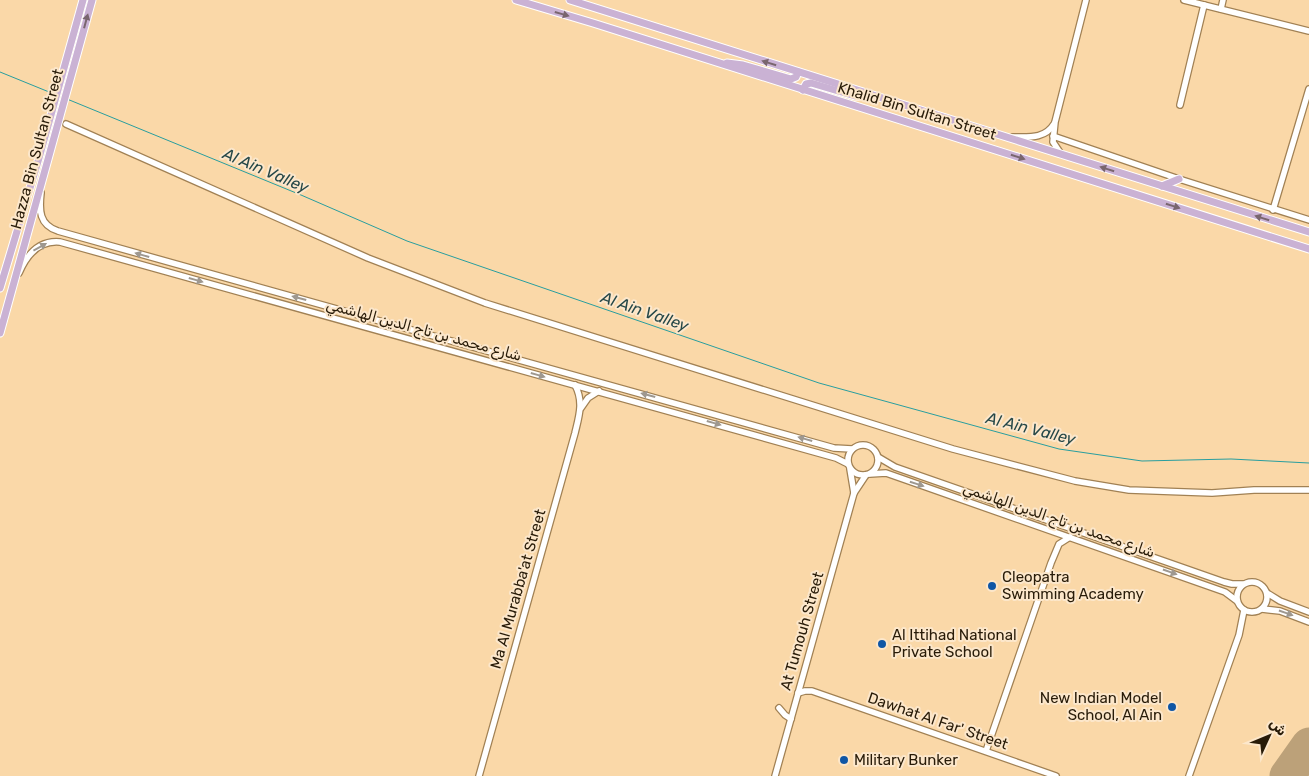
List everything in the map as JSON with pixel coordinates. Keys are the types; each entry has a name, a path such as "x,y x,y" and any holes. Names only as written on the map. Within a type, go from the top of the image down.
{"main road":[{"name":"Hazza Bin Sultan Street","path":"0,288 83,0"},
{"name":"Hazza Bin Sultan Street","path":"0,333 92,0"},
{"name":"Khalid Bin Sultan Street","path":"516,0 1309,249"},
{"name":"Khalid Bin Sultan Street","path":"570,0 1309,232"},
{"path":"722,64 743,65 791,79 798,72"},
{"path":"803,90 806,84 811,83 854,96 880,97"},
{"path":"1162,186 1179,179"}],"street":[{"path":"1061,154 1053,142 1055,122 1086,0"},
{"path":"1184,0 1309,31"},
{"path":"1221,9 1223,0"},
{"path":"1180,105 1204,5"},
{"path":"1273,210 1309,89"},
{"path":"1006,137 1033,137 1045,134 1055,122"},
{"path":"66,124 368,258 485,303 953,449 1075,481 1129,490 1212,493 1254,490 1309,490"},
{"path":"1053,136 1273,210 1309,220"},
{"name":"شارع محمد بن تاج الدين الهاشمي","path":"43,176 40,213 44,223 53,230 838,449 852,449"},
{"name":"شارع محمد بن تاج الدين الهاشمي","path":"14,286 30,252 52,241 599,391 836,458 849,466"},
{"path":"162,271 158,267 160,264 186,270 196,270"},
{"path":"0,279 5,271"},
{"name":"Ma Al Murabba'at Street","path":"479,776 581,408 576,385"},
{"path":"581,408 588,398 599,391"},
{"path":"865,445 874,450 878,457 878,465 868,474 857,475 849,466 849,454 852,449 858,446 865,445"},
{"name":"شارع محمد بن تاج الدين الهاشمي","path":"878,457 895,467 1224,582 1236,585 1243,584"},
{"name":"At Tumouh Street","path":"849,466 854,493"},
{"name":"شارع محمد بن تاج الدين الهاشمي","path":"868,474 881,473 891,475 1224,592 1237,601"},
{"name":"At Tumouh Street","path":"775,776 854,493 868,474"},
{"path":"1053,532 1059,544"},
{"path":"986,751 1059,544 1070,537"},
{"path":"1309,612 1280,602 1267,593 1263,586 1257,582 1250,581 1243,584 1238,590 1237,601 1244,610 1255,612 1262,609 1280,611 1309,622"},
{"path":"1262,609 1267,600 1267,593"},
{"path":"1189,776 1239,635 1244,610"},
{"path":"802,676 812,691"},
{"name":"Dawhat Al Far' Street","path":"798,693 812,691 1056,776"},
{"path":"779,708 782,713 791,719"}],"waterway":[{"name":"Al Ain Valley","path":"0,72 54,94"},
{"name":"Al Ain Valley","path":"67,99 301,195 407,241 819,383 1059,449 1142,461 1231,459 1309,463"}],"runway":[{"path":"1287,776 1309,745"}],"place":[{"name":"Cleopatra Swimming Academy","path":"992,586"},
{"name":"Al Ittihad National Private School","path":"882,644"},
{"name":"New Indian Model School, Al Ain","path":"1172,707"},
{"name":"Military Bunker","path":"844,760"}]}
